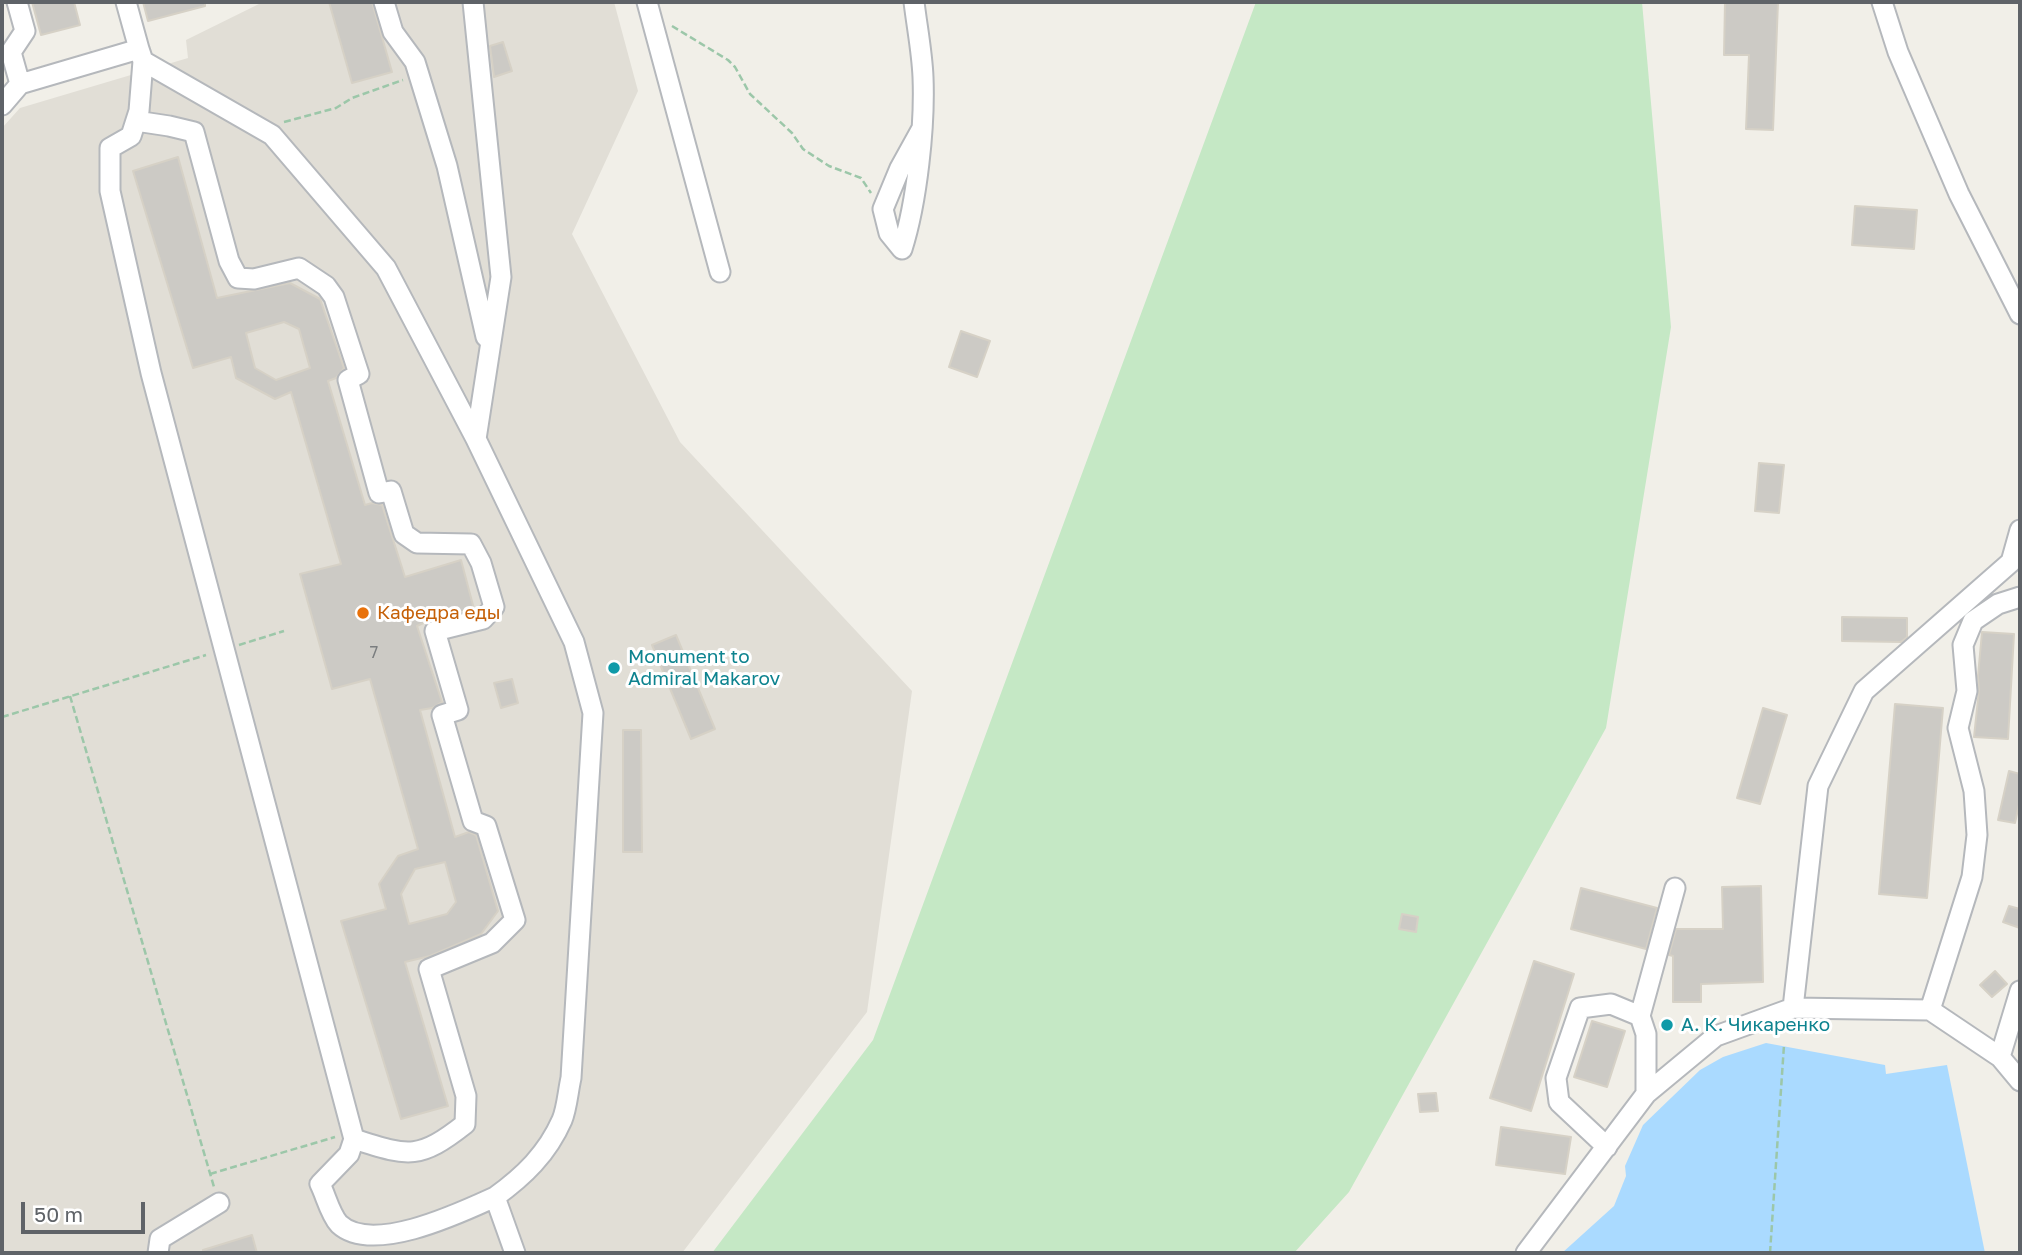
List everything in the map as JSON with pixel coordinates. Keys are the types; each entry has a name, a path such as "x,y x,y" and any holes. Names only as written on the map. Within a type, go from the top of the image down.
{"street":[{"path":"18,2 25,31 11,51 20,84"},
{"path":"2,105 20,84 141,55 268,133 386,268 476,439 575,642 593,713 571,1078 563,1119 542,1157 520,1179 495,1197 451,1216 414,1230 374,1236 351,1233 338,1222 320,1184 349,1154 353,1136 150,373 110,191 110,148 131,136 139,111 141,55 126,2"},
{"path":"384,2 393,32 415,62 447,166 489,349"},
{"path":"473,2 501,277 476,439"},
{"path":"647,2 720,272"},
{"path":"914,2 923,77 921,130 902,248 889,233 883,209 900,168 921,130"},
{"path":"1882,2 1898,52 1954,182 2020,314 2020,331"},
{"path":"136,121 169,125 194,132 229,261 238,278 254,279 299,268 326,286 334,298 359,374 348,380 379,493 391,491 404,534 417,543 471,544 481,563 494,607 483,619 436,631 458,710 442,715 473,821 486,826 515,920 492,943 429,969 466,1096 464,1124 442,1141 416,1153 390,1150 353,1136"},
{"path":"1793,1008 1818,786 1864,691 2011,562 2020,530"},
{"path":"1930,1010 1972,877 1977,835 1974,791 1958,729 1967,691 1963,645 1973,621 1998,604 2020,597"},
{"path":"1646,1094 1646,1034 1640,1016 1675,888"},
{"path":"2000,1057 2020,990"},
{"path":"1607,1147 1559,1102 1556,1078 1580,1008 1611,1004 1640,1016"},
{"path":"1526,1253 1646,1094 1716,1036 1793,1008 1930,1010 2000,1057 2020,1080"},
{"path":"495,1197 515,1253"},
{"path":"158,1253 160,1239 219,1203"}],"path":[{"path":"653,23 662,21 728,60 750,94 792,133 803,149 829,166 861,178 883,209"},
{"path":"268,133 281,123 336,108 352,98 410,78 415,62"},
{"path":"2,717 152,671"},
{"path":"70,696 219,1203"},
{"path":"1770,1253 1784,1045"},
{"path":"210,1174 353,1136"}],"shaded area":[{"path":"263,2 614,2 638,91 572,234 680,442 912,691 867,1012 682,1253 2,1253 2,128 20,108 188,58 186,40"}],"green space":[{"path":"1256,2 1642,2 1671,327 1606,728 1349,1192 1294,1253 712,1253 873,1040"}],"water":[{"path":"1766,1043 1885,1065 1886,1074 1947,1065 1985,1253 1562,1253 1614,1206 1626,1176 1625,1166 1643,1125 1700,1070 1723,1057"}],"building":[{"path":"32,2 74,2 80,25 41,35"},
{"path":"143,2 205,2 205,6 148,21"},
{"path":"329,2 372,2 392,72 352,83"},
{"path":"1725,2 1778,2 1773,130 1746,129 1749,55 1724,55"},
{"path":"503,42 512,71 494,77 490,46"},
{"path":"178,157 217,298 290,283 320,299 344,368 336,378 328,381 365,505 382,505 405,577 461,560 474,609 432,619 417,626 442,702 432,708 420,710 455,837 469,832 476,835 498,911 481,934 430,956 405,962 448,1106 401,1119 341,921 386,909 379,884 398,856 418,849 370,679 332,689 300,574 341,564 291,392 275,399 236,378 231,357 193,368 133,171","holes":["284,322 299,329 310,368 276,380 255,368 246,333","445,862 456,902 447,914 409,924 401,894 415,869"]},
{"path":"1855,206 1917,210 1914,249 1852,245"},
{"path":"961,331 990,341 977,377 949,367"},
{"path":"1759,463 1784,465 1779,513 1755,511"},
{"path":"1842,617 1907,618 1907,637 1901,642 1842,641"},
{"path":"1982,632 2014,634 2008,739 1974,737"},
{"path":"676,635 715,729 691,739 652,645"},
{"path":"512,679 518,703 501,708 494,683"},
{"path":"1895,704 1943,708 1927,898 1879,894"},
{"path":"1763,708 1787,715 1760,804 1737,798"},
{"path":"623,730 641,730 642,852 623,852"},
{"path":"2009,771 2020,774 2020,800 2015,823 1998,820"},
{"path":"1761,886 1763,982 1701,984 1701,1002 1673,1002 1673,956 1669,955 1676,929 1723,929 1722,887"},
{"path":"1581,888 1657,908 1646,949 1571,929"},
{"path":"2009,906 2020,909 2020,928 2003,922"},
{"path":"1402,914 1418,917 1416,932 1399,929"},
{"path":"1534,961 1574,974 1531,1111 1490,1098"},
{"path":"1995,971 2007,984 1992,997 1980,985"},
{"path":"1592,1021 1625,1031 1607,1087 1574,1077"},
{"path":"1436,1093 1438,1111 1420,1112 1418,1094"},
{"path":"1501,1127 1571,1137 1565,1174 1496,1165"},
{"path":"252,1235 257,1253 203,1253 203,1250"}],"place":[{"name":"Кафедра еды","path":"363,613"},
{"name":"Monument to Admiral Makarov","path":"614,668"},
{"name":"А. К. Чикаренко","path":"1667,1025"}]}
